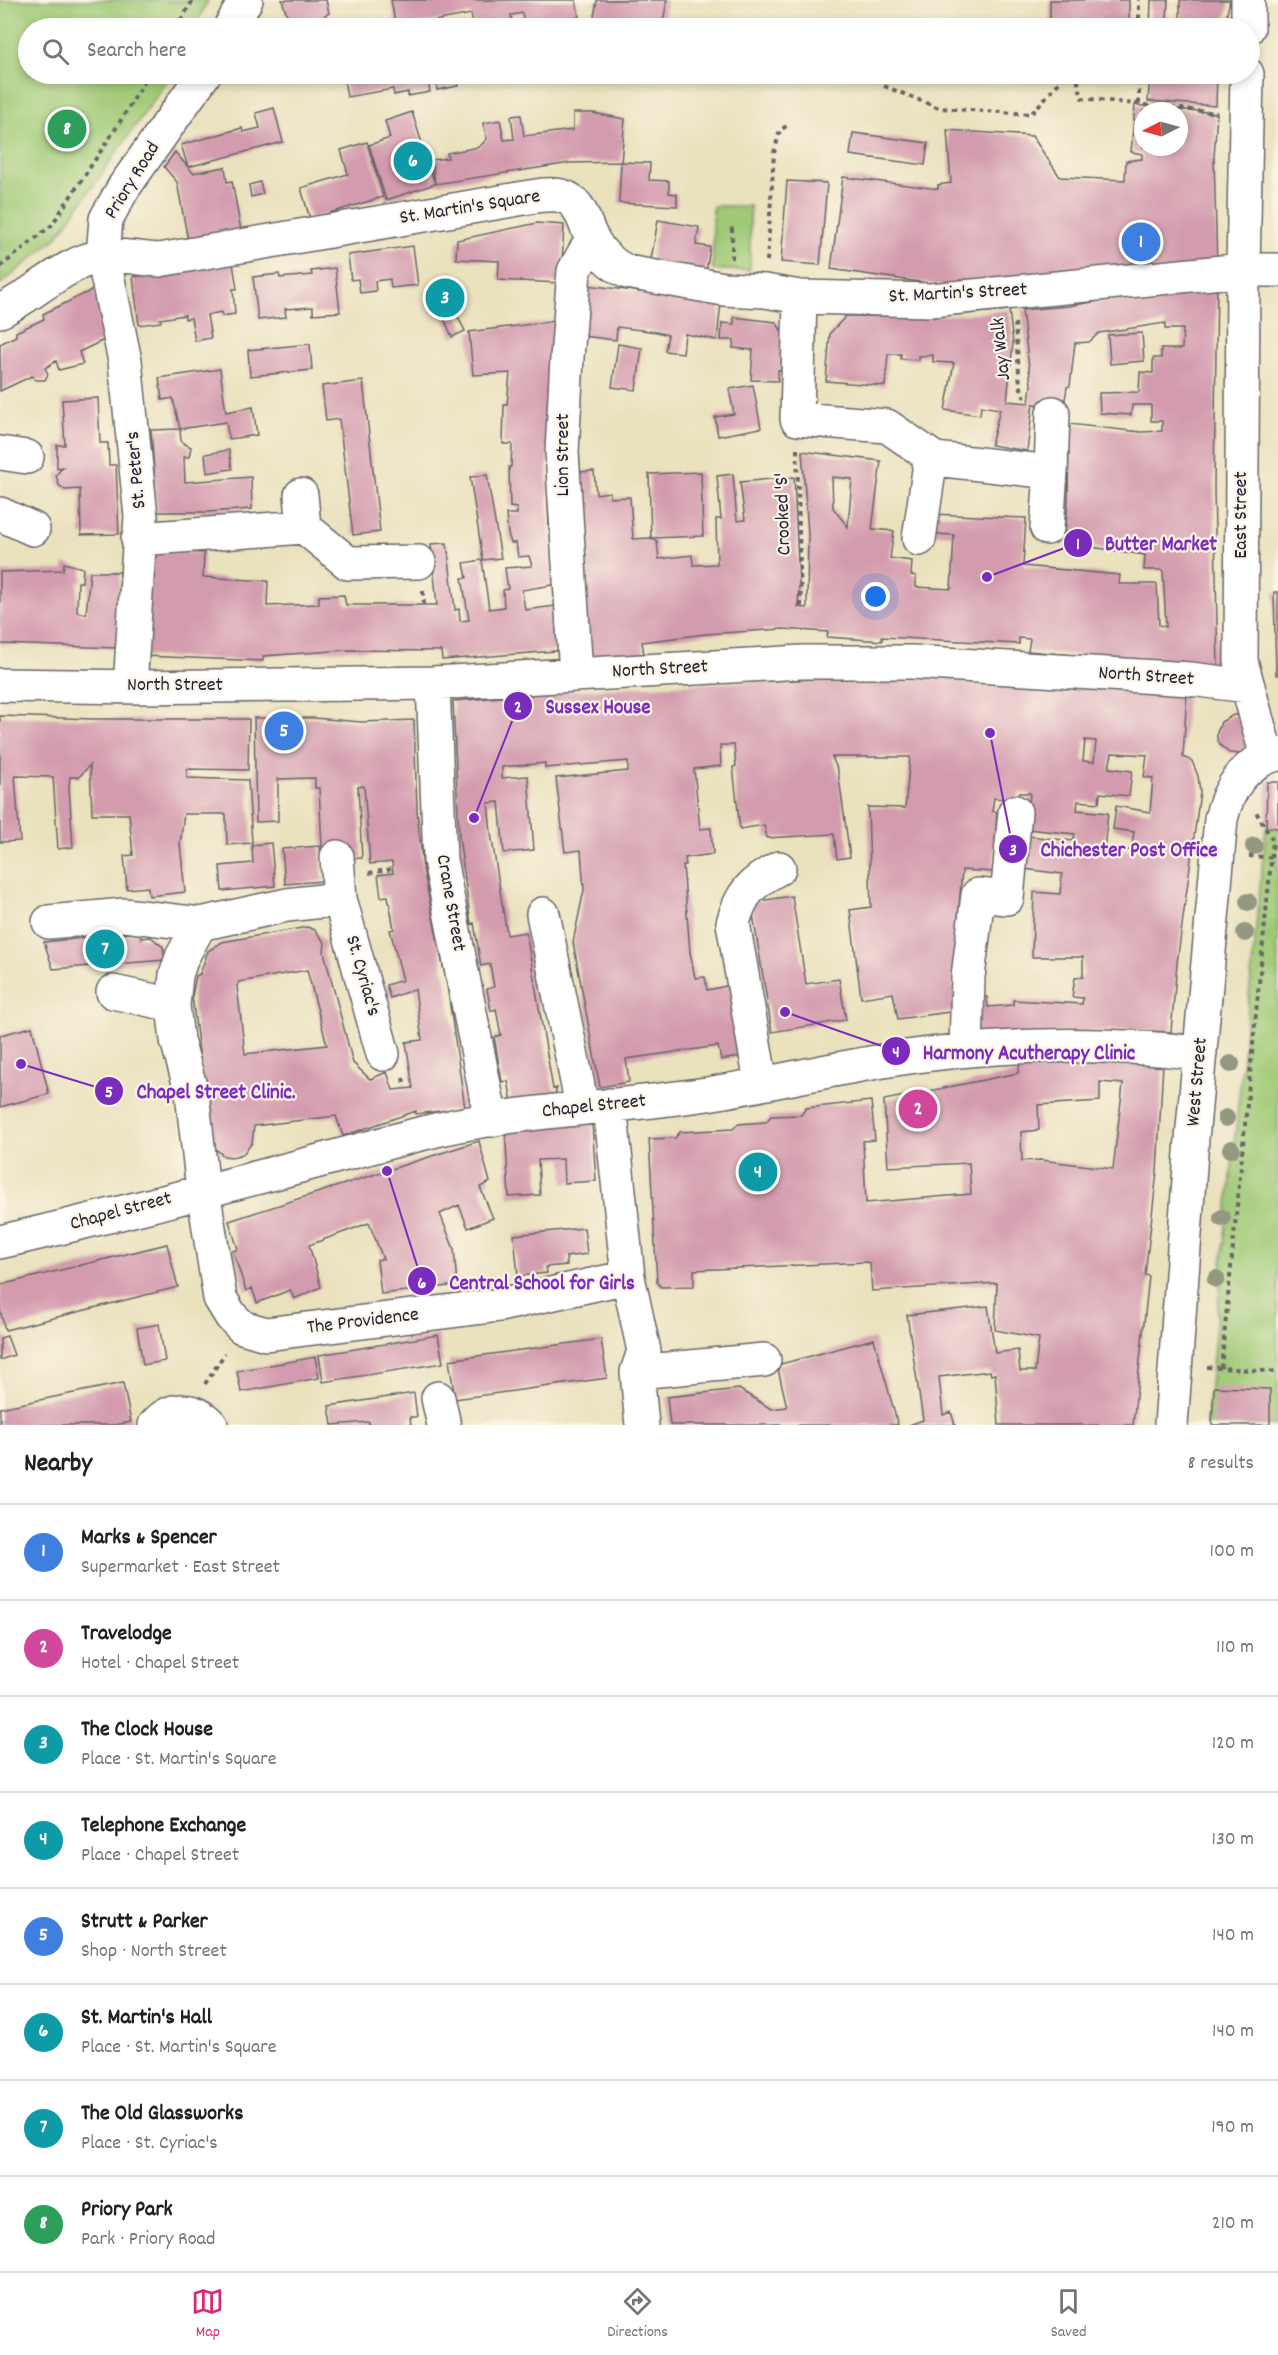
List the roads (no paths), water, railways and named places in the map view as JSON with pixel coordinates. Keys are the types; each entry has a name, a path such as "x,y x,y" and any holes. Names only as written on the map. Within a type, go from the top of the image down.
{"street":[{"path":"236,18 246,0"},
{"path":"1248,0 1248,18"},
{"name":"Priory Road","path":"103,256 106,219 124,187 197,84"},
{"name":"East Street","path":"1247,84 1246,117 1230,272 1241,661 1273,755"},
{"name":"St. Martin's Square","path":"103,256 159,260 552,195 562,196 575,203 600,251 627,272 724,289 765,291 800,297"},
{"name":"Lion Street","path":"576,675 562,452 574,271 592,239"},
{"path":"0,311 12,306 69,268 103,256"},
{"name":"St. Peter's","path":"103,256 125,361 140,489 141,516 130,687"},
{"path":"1230,272 1278,270"},
{"name":"St. Martin's Street","path":"800,297 931,300 1230,272"},
{"path":"800,297 797,419 887,426 931,457 1051,472"},
{"path":"1040,407 1051,472 1047,528"},
{"path":"919,540 931,457"},
{"path":"301,495 304,527"},
{"path":"0,514 33,529"},
{"path":"138,539 304,527 348,563 419,562"},
{"name":"North Street","path":"0,685 130,687 433,683 802,662 912,662 1190,679 1248,686"},
{"name":"Crane Street","path":"433,683 440,860 490,1120"},
{"name":"West Street","path":"1171,1425 1221,819 1227,797 1237,780 1273,755"},
{"path":"966,1050 968,977 978,895 1008,898 1015,812"},
{"name":"St. Cyriac's","path":"337,857 340,899 383,1054"},
{"path":"761,1083 733,923 739,901 749,888 779,868"},
{"path":"49,922 124,915 200,924 287,905 340,899"},
{"path":"543,914 596,1106 644,1351 637,1372 642,1425"},
{"path":"200,924 182,957 176,975 173,1005 177,1040 192,1093 203,1190"},
{"path":"113,992 173,1005"},
{"name":"Chapel Street","path":"0,1242 288,1170 416,1135 490,1120 717,1092 928,1054 966,1050 1116,1046 1200,1053"},
{"name":"The Providence","path":"203,1190 220,1298 231,1316 242,1327 266,1334 500,1305 628,1277"},
{"path":"637,1372 764,1360"},
{"path":"155,1425 167,1414 199,1418"}],"place":[{"name":"Priory Park","path":"67,129"},
{"name":"St. Martin's Hall","path":"413,161"},
{"name":"Marks & Spencer","path":"1141,242"},
{"name":"The Clock House","path":"445,298"},
{"name":"Butter Market","path":"987,577"},
{"name":"Strutt & Parker","path":"284,731"},
{"name":"Chichester Post Office","path":"990,733"},
{"name":"Sussex House","path":"474,818"},
{"name":"The Old Glassworks","path":"105,949"},
{"name":"Harmony Acutherapy Clinic","path":"785,1012"},
{"name":"Chapel Street Clinic.","path":"21,1064"},
{"name":"Travelodge","path":"918,1109"},
{"name":"Central School for Girls","path":"387,1171"},
{"name":"Telephone Exchange","path":"758,1172"}]}
